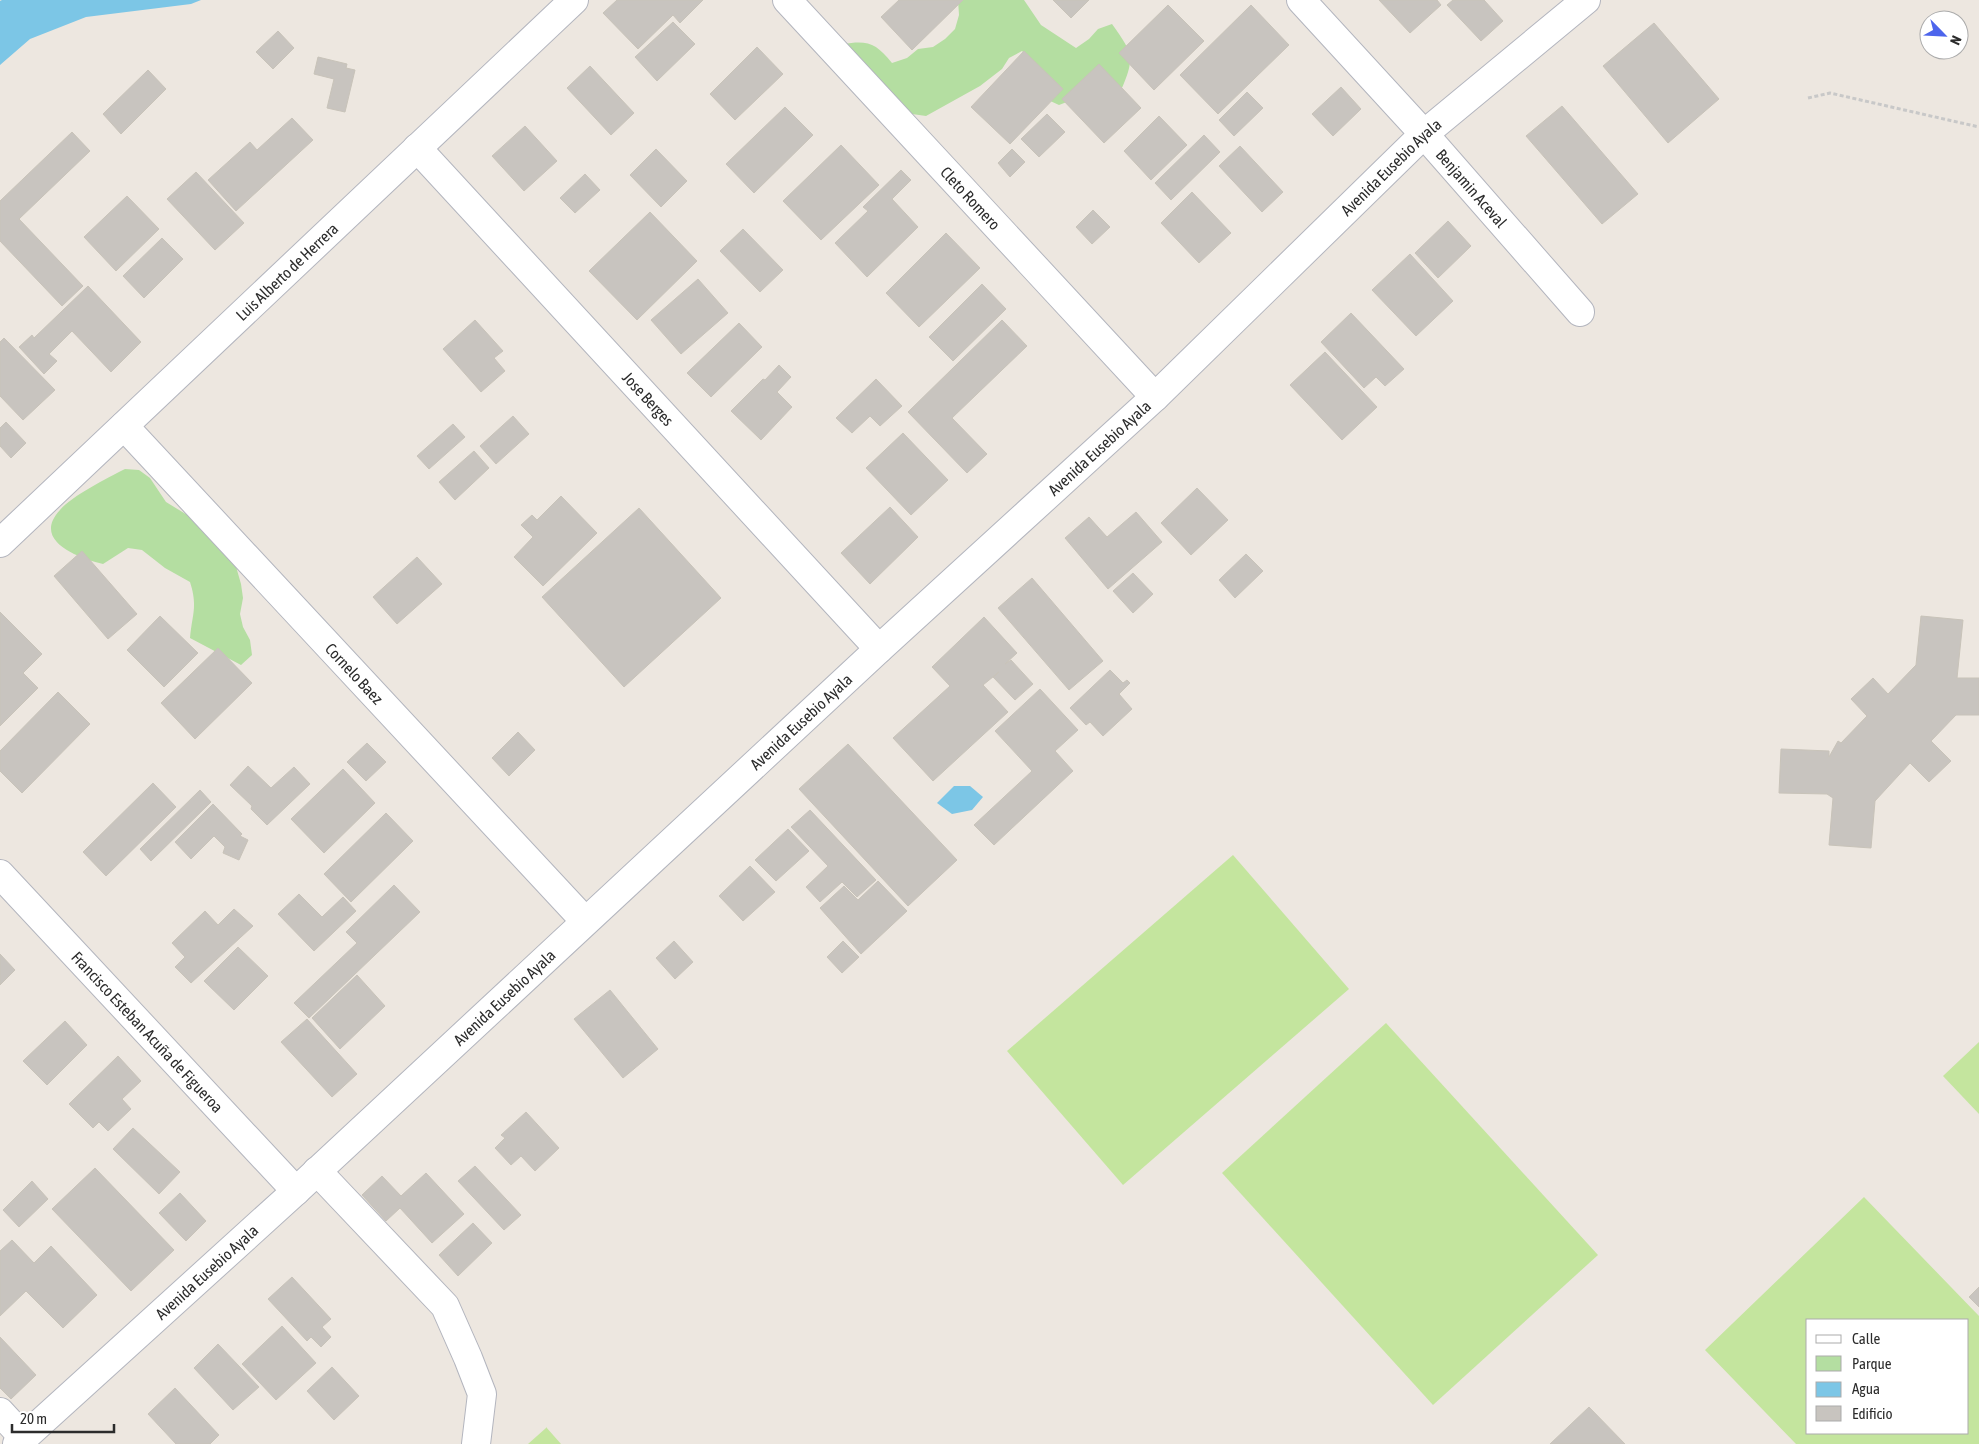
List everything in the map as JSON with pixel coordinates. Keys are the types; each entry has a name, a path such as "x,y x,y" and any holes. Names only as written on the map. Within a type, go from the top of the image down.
{"street":[{"name":"Luis Alberto de Herrera","path":"0,543 574,0"},
{"name":"Cleto Romero","path":"787,0 1155,397"},
{"name":"Benjamin Aceval","path":"1301,0 1424,134 1580,312"},
{"name":"Avenida Eusebio Ayala","path":"20,1441 296,1191 879,649 1155,397 1424,134 1586,0"},
{"name":"Jose Berges","path":"417,148 879,649"},
{"name":"Cornelo Baez","path":"124,426 585,921"},
{"name":"Francisco Esteban Acuña de Figueroa","path":"0,874 296,1191"},
{"path":"317,1171 445,1306 482,1394 476,1444"},
{"path":"0,1412 20,1441"}],"path":[{"path":"1808,98 1830,93 1979,128"}],"green space":[{"path":"958,0 1024,0 1041,25 1076,48 1089,39 1098,29 1112,24 1124,41 1129,54 1129,68 1122,88 1059,105 1046,99 1032,61 1022,51 1009,58 1002,69 980,86 926,116 912,114 863,84 843,44 859,42 871,44 881,51 892,63 907,58 918,49 933,47 955,29 959,15"},
{"path":"125,469 139,470 150,478 166,502 202,524 233,556 243,598 240,614 243,627 250,640 252,655 241,665 190,638 194,598 190,582 165,568 142,550 128,548 103,564 71,552 55,539 51,531 53,521 60,510 81,493"},
{"path":"1233,855 1349,989 1123,1185 1007,1051"},
{"path":"1386,1023 1598,1255 1433,1405 1222,1173"},
{"path":"1979,1042 1979,1114 1943,1076"},
{"path":"1864,1197 1979,1316 1979,1444 1796,1444 1705,1350"},
{"path":"546,1428 561,1444 528,1444"}],"water":[{"path":"201,0 191,4 86,17 30,39 0,65 0,1"},
{"path":"954,786 970,786 983,797 972,810 952,814 937,803"}],"building":[{"path":"617,0 703,0 680,23 673,15 638,49 603,13"},
{"path":"899,0 963,0 912,50 881,17"},
{"path":"1053,0 1089,0 1071,18"},
{"path":"1379,0 1437,0 1441,5 1410,33"},
{"path":"1453,0 1484,0 1503,21 1481,41 1447,5"},
{"path":"1168,5 1204,41 1154,90 1119,53"},
{"path":"1251,5 1289,45 1218,114 1180,75"},
{"path":"673,22 695,44 657,81 635,57"},
{"path":"1654,23 1719,99 1668,143 1603,66"},
{"path":"278,31 294,48 273,69 256,52"},
{"path":"757,47 783,74 735,120 710,94"},
{"path":"1024,51 1063,89 1010,144 971,107"},
{"path":"318,57 347,64 346,68 355,70 345,112 327,108 334,79 314,74"},
{"path":"1099,64 1141,108 1104,143 1062,99"},
{"path":"590,66 634,113 611,135 567,88"},
{"path":"148,70 166,89 121,134 103,114"},
{"path":"1341,87 1361,109 1333,136 1312,114"},
{"path":"1247,92 1263,108 1234,136 1219,120"},
{"path":"1562,106 1638,194 1602,224 1526,136"},
{"path":"785,107 813,135 754,193 726,164"},
{"path":"1047,114 1065,132 1039,157 1021,139"},
{"path":"1159,116 1187,145 1151,180 1124,151"},
{"path":"292,118 313,140 236,211 208,180 250,142 257,150"},
{"path":"525,126 557,161 524,191 492,156"},
{"path":"72,132 90,151 19,219 83,286 62,306 0,241 0,201"},
{"path":"1204,135 1220,152 1171,200 1155,183"},
{"path":"841,145 879,185 821,240 783,201"},
{"path":"1240,146 1283,192 1262,212 1219,166"},
{"path":"656,149 687,181 661,207 630,175"},
{"path":"1012,149 1025,162 1010,177 998,163"},
{"path":"901,170 911,180 892,199 918,227 867,277 835,243 868,211 863,207"},
{"path":"196,172 244,223 215,250 167,199"},
{"path":"585,174 600,190 575,213 560,198"},
{"path":"1192,192 1231,233 1199,263 1161,223"},
{"path":"127,196 159,229 116,271 84,237"},
{"path":"1093,210 1110,227 1092,244 1076,227"},
{"path":"650,212 697,261 637,320 589,271"},
{"path":"1448,221 1471,246 1438,278 1415,253"},
{"path":"743,229 783,270 760,292 720,251"},
{"path":"946,233 980,268 919,327 886,293"},
{"path":"162,238 183,259 144,298 123,276"},
{"path":"1410,254 1453,301 1416,336 1372,290"},
{"path":"698,279 728,313 681,354 651,320"},
{"path":"982,284 1006,309 953,361 929,337"},
{"path":"88,286 141,342 111,372 72,331 49,354 57,361 44,374 19,347 32,335 34,338"},
{"path":"1351,313 1404,369 1385,386 1376,377 1364,388 1321,342"},
{"path":"475,320 503,351 494,358 505,371 481,392 443,349"},
{"path":"1002,320 1027,346 952,418 987,454 967,473 908,412"},
{"path":"739,323 762,347 711,397 687,373"},
{"path":"4,338 55,390 23,420 0,396 0,342"},
{"path":"1325,352 1377,407 1342,440 1290,385"},
{"path":"779,365 791,377 777,392 792,407 761,440 731,411"},
{"path":"876,379 902,406 880,426 870,416 852,433 836,418"},
{"path":"513,416 529,434 496,464 480,446"},
{"path":"6,422 26,443 11,458 0,446 0,428"},
{"path":"453,424 465,437 429,469 417,456"},
{"path":"903,433 948,480 911,515 866,468"},
{"path":"474,451 489,468 455,500 439,482"},
{"path":"1197,488 1228,520 1191,555 1161,523"},
{"path":"561,496 597,533 543,586 514,557 533,537 521,525 532,515 537,520"},
{"path":"890,507 918,537 870,584 841,553"},
{"path":"639,508 721,598 624,687 542,597"},
{"path":"1136,512 1162,542 1108,589 1065,538 1089,517 1107,537"},
{"path":"82,551 137,614 108,639 54,576"},
{"path":"1246,554 1263,571 1235,598 1219,580"},
{"path":"417,557 442,584 397,624 373,597"},
{"path":"1133,573 1153,594 1133,613 1113,591"},
{"path":"1032,578 1103,661 1069,690 998,608"},
{"path":"0,612 42,654 23,673 38,688 0,726"},
{"path":"160,616 198,653 164,687 127,650"},
{"path":"1921,616 1963,620 1957,678 1979,678 1979,715 1956,715 1931,741 1951,761 1929,782 1910,763 1875,801 1871,848 1829,845 1833,798 1827,794 1779,793 1781,749 1829,751 1829,757 1838,741 1841,743 1867,716 1851,699 1873,678 1888,694 1916,665"},
{"path":"984,617 1017,653 1005,664 1011,660 1033,684 1015,700 993,677 999,672 983,685 1008,712 933,781 893,738 950,686 932,667"},
{"path":"218,648 252,683 195,739 161,703"},
{"path":"1110,670 1123,683 1127,680 1130,683 1119,694 1132,709 1103,736 1090,722 1086,725 1070,708"},
{"path":"1040,689 1078,730 1055,751 1073,771 994,845 974,825 1032,771 995,731"},
{"path":"58,692 90,724 22,793 0,771 0,751"},
{"path":"518,732 535,750 509,776 492,758"},
{"path":"367,743 386,762 366,781 347,762"},
{"path":"848,744 957,860 908,906 799,789"},
{"path":"248,766 271,788 294,767 310,784 267,825 251,809 252,806 230,785"},
{"path":"343,769 375,803 324,853 291,819"},
{"path":"153,783 176,807 106,876 83,852"},
{"path":"200,790 211,802 151,861 140,849"},
{"path":"213,804 242,834 240,836 248,840 239,860 223,853 225,847 214,836 191,859 175,842"},
{"path":"810,810 876,880 857,897 842,882 820,902 806,887 828,866 791,827"},
{"path":"386,813 413,841 351,902 324,874"},
{"path":"788,829 809,851 776,881 755,860"},
{"path":"750,866 775,892 743,921 719,896"},
{"path":"878,881 907,911 861,954 820,908 844,886 858,900"},
{"path":"394,885 420,912 309,1018 294,1003 357,943 346,932"},
{"path":"299,894 322,917 343,897 356,911 314,951 278,914"},
{"path":"234,909 253,926 191,983 175,967 185,957 172,943 205,911 218,925"},
{"path":"674,941 693,962 675,979 656,958"},
{"path":"843,941 859,957 842,973 827,957"},
{"path":"238,947 268,976 234,1010 204,981"},
{"path":"0,954 15,970 0,985"},
{"path":"357,975 385,1006 340,1049 312,1018"},
{"path":"610,990 658,1049 623,1078 574,1019"},
{"path":"307,1019 357,1074 332,1097 281,1042"},
{"path":"65,1021 87,1045 47,1085 23,1061"},
{"path":"118,1056 141,1081 122,1099 131,1109 108,1131 99,1122 93,1128 69,1104"},
{"path":"526,1112 559,1148 535,1171 521,1156 511,1165 495,1148 505,1138 501,1135"},
{"path":"133,1128 180,1172 159,1194 113,1149"},
{"path":"475,1166 521,1215 504,1230 458,1181"},
{"path":"95,1168 174,1250 131,1291 52,1209"},
{"path":"426,1173 464,1214 432,1243 400,1208 386,1221 362,1195 382,1176 401,1196"},
{"path":"32,1181 48,1199 19,1227 3,1210"},
{"path":"180,1193 206,1221 186,1241 159,1213"},
{"path":"473,1223 492,1243 458,1276 439,1255"},
{"path":"12,1240 34,1263 51,1246 97,1295 63,1328 26,1291 0,1316 0,1251"},
{"path":"292,1277 331,1319 322,1327 331,1337 321,1347 311,1337 307,1341 268,1299"},
{"path":"1979,1287 1979,1307 1969,1297"},
{"path":"282,1326 316,1363 276,1400 242,1364"},
{"path":"0,1337 36,1375 11,1399 0,1388"},
{"path":"218,1344 259,1387 233,1410 194,1368"},
{"path":"332,1367 359,1396 334,1420 307,1391"},
{"path":"175,1388 219,1435 210,1444 176,1444 148,1414"},
{"path":"1589,1407 1625,1444 1550,1444"}]}
